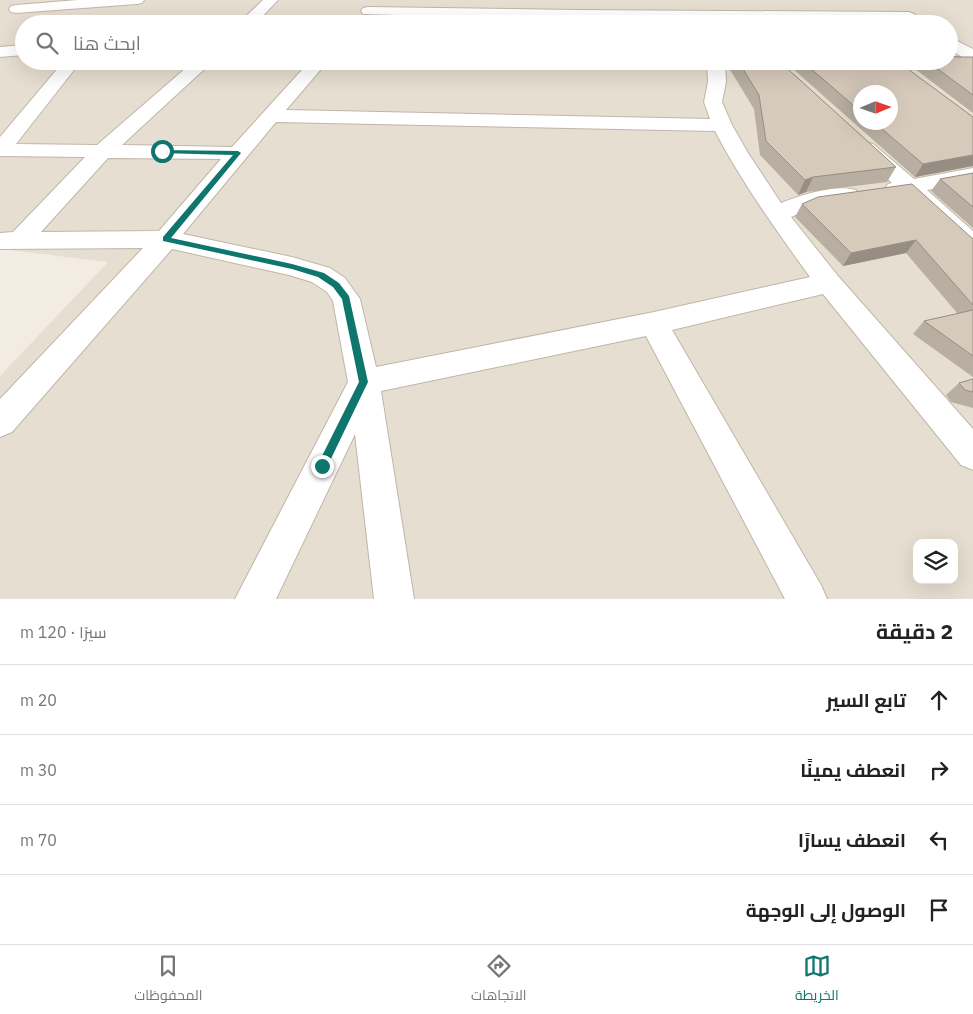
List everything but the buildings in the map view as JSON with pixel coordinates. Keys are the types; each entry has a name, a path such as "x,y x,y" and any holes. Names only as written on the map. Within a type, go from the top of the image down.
{"street":[{"path":"15,9 137,0"},
{"path":"255,15 271,0"},
{"path":"420,13 432,0"},
{"path":"888,4 906,15"},
{"path":"363,15 372,5 420,13 499,15"},
{"path":"958,47 973,56"},
{"path":"0,52 15,51"},
{"path":"958,62 973,62"},
{"path":"0,150 66,70"},
{"path":"10,241 104,150 195,70"},
{"path":"0,422 166,239 238,153 312,70"},
{"path":"716,70 717,82 713,102 722,125 737,153 776,214 829,283 973,454"},
{"path":"781,70 794,82"},
{"path":"902,70 916,80"},
{"path":"271,116 722,125"},
{"path":"851,134 973,245"},
{"path":"0,150 238,153"},
{"path":"776,214 806,201 909,187 973,175"},
{"path":"10,241 166,239 292,266 321,275 336,285 346,299 364,382 394,599"},
{"path":"364,382 654,323 829,283"},
{"path":"654,323 807,599"},
{"path":"255,599 364,382"}],"shaded area":[{"path":"0,0 973,0 973,599 0,599 0,376 108,262 0,249"}],"route":[{"path":"162,151 238,153 166,239 292,266 321,275 336,285 346,299 364,382 322,466"}]}
